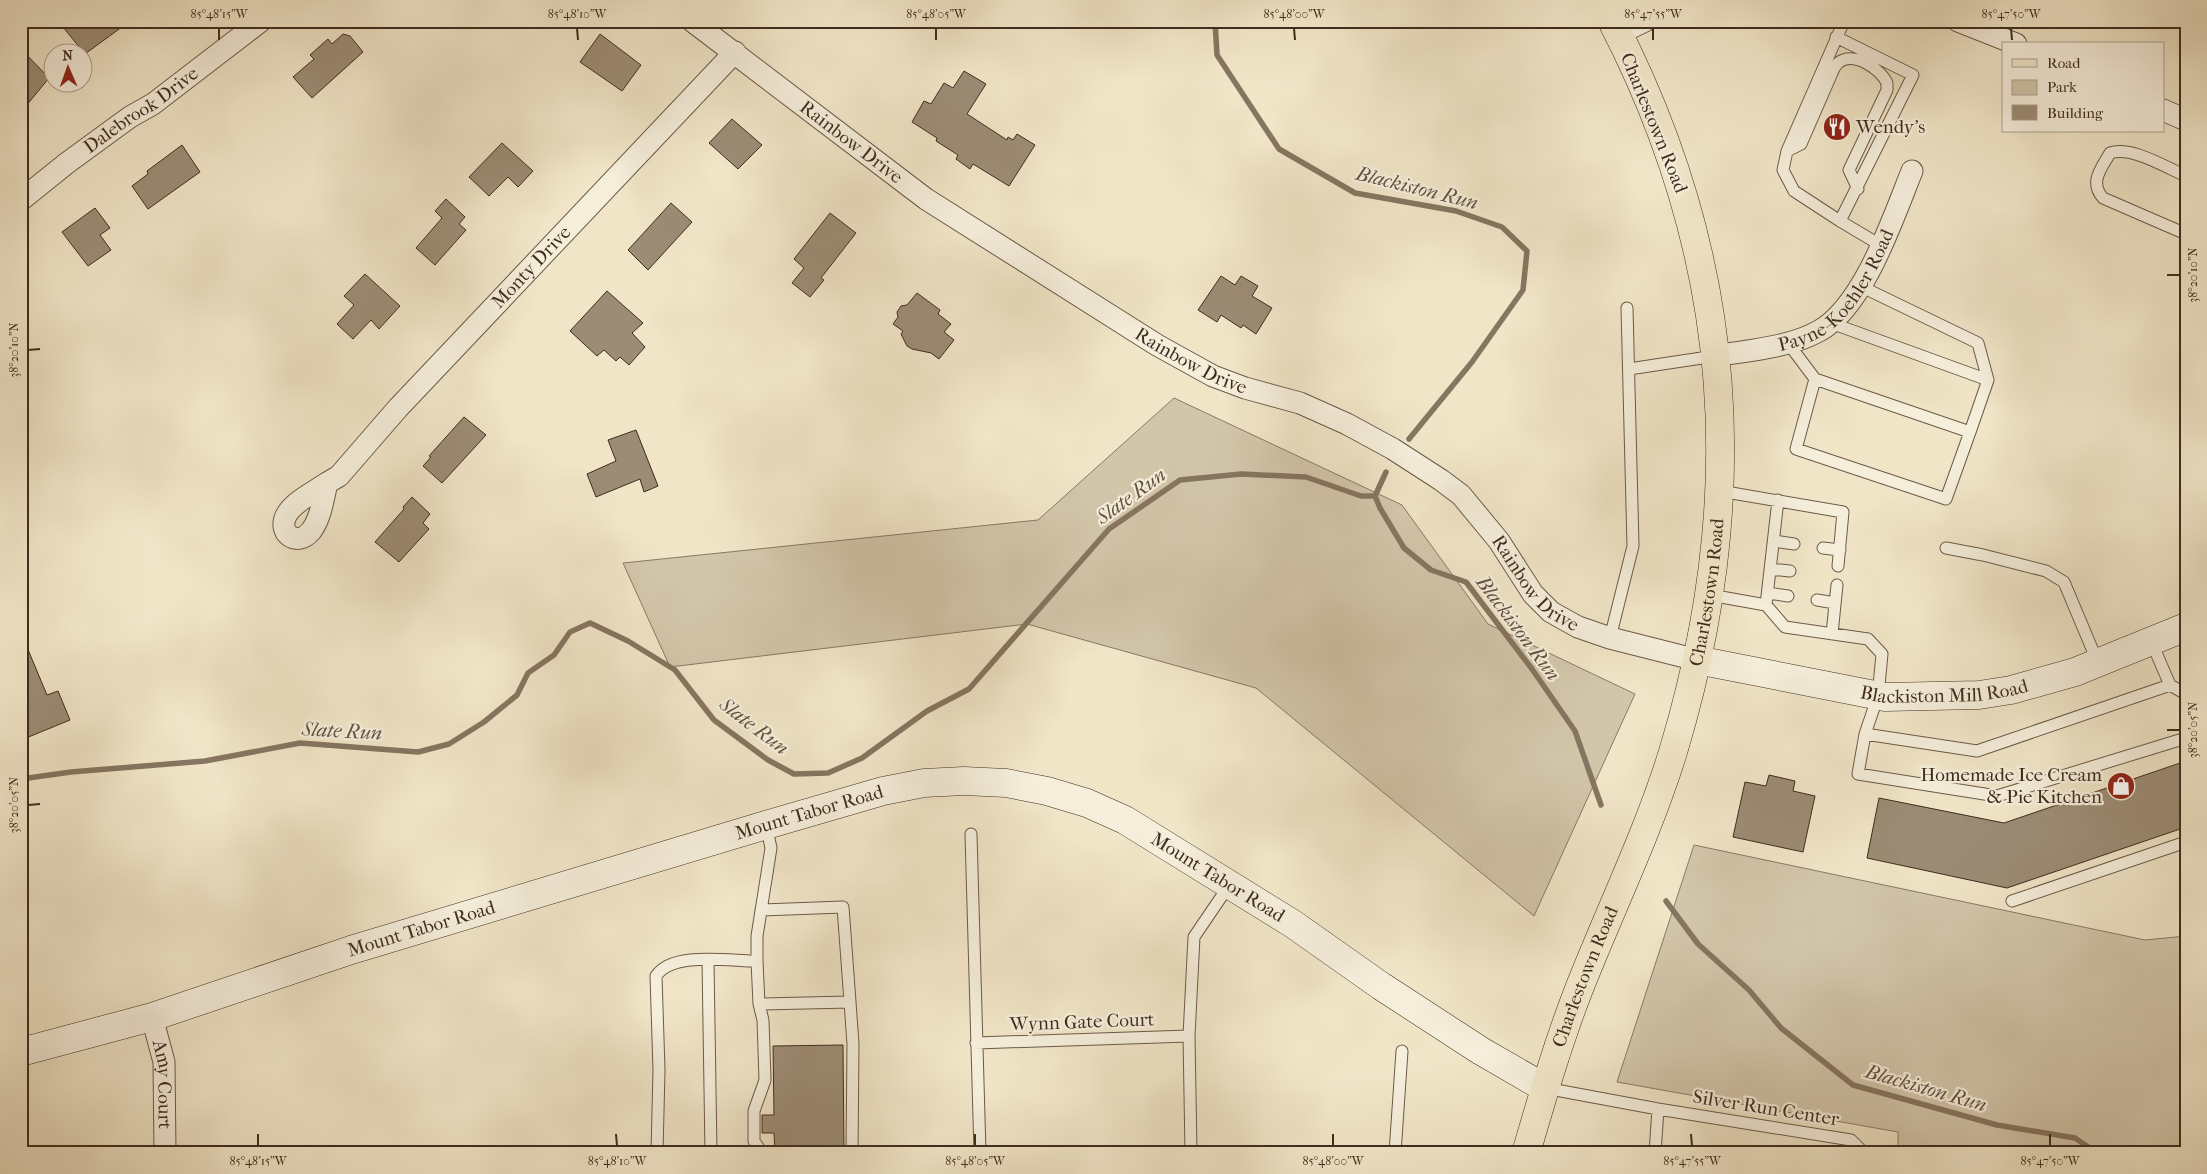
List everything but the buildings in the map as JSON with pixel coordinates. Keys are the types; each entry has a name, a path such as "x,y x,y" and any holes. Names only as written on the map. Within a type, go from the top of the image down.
{"main road":[{"name":"Charlestown Road","path":"1526,1153 1545,1088 1578,992 1656,800 1673,752 1710,595 1717,543 1720,491 1720,420 1715,356 1704,276 1687,207 1671,154 1615,27"}],"street":[{"name":"Dalebrook Drive","path":"21,200 130,117 153,104 261,21"},
{"name":"Rainbow Drive","path":"692,21 926,199 1157,345 1213,376 1245,388 1300,403 1347,424 1393,449 1441,480 1461,495 1498,541 1533,594 1551,612 1578,627 1610,638 1696,660"},
{"path":"1615,27 1645,21"},
{"path":"1958,21 2007,34"},
{"name":"Monty Drive","path":"327,483 339,476 398,408 735,52"},
{"path":"2164,110 2186,120"},
{"name":"Payne-Koehler Road","path":"1715,356 1788,344 1818,332 1830,323 1860,286 1882,246 1912,171"},
{"name":"Blackiston Mill Road","path":"1696,660 1878,696 1916,698 1979,695 2043,682 2098,663 2186,627"},
{"name":"Mount Tabor Road","path":"21,1052 152,1016 351,950 766,825 883,792 924,783 964,781 1006,783 1047,791 1087,803 1117,817 1230,884 1481,1051 1545,1088"},
{"name":"Amy Court","path":"152,1016 164,1062 165,1153"}],"lane":[{"path":"1844,21 1787,152 1783,170 1794,190 1882,246"},
{"path":"1836,37 1913,75 1858,189 1840,221"},
{"path":"1787,152 1801,144 1838,62 1848,59 1859,60 1876,68 1888,83 1887,90 1849,170 1858,189"},
{"path":"2186,176 2137,154 2118,150 2110,153 2096,179 2095,185 2098,192 2107,200 2186,234"},
{"path":"1815,379 1796,449 1946,499 1988,380 1978,343 1860,286"},
{"path":"1610,638 1633,546 1627,308"},
{"path":"1830,323 1988,380"},
{"path":"1788,344 1815,379 1970,432"},
{"path":"1628,369 1715,356"},
{"path":"1720,491 1843,512 1838,566"},
{"path":"1766,605 1778,500"},
{"path":"1774,541 1794,544"},
{"path":"1823,548 1840,550"},
{"path":"1946,548 2046,571 2064,582 2098,663"},
{"path":"1770,569 1790,571"},
{"path":"1832,634 1837,585"},
{"path":"1768,593 1788,596"},
{"path":"1710,595 1766,605 1785,627 1868,639 1882,654 1878,696 1865,734 1858,774 1997,796 2186,738"},
{"path":"1817,600 1835,603"},
{"path":"2151,641 2170,685 2186,694"},
{"path":"1865,734 1977,751 2170,685"},
{"path":"762,1153 754,1141 754,1111 765,1080 763,1020 759,1004 757,936 772,848 766,825"},
{"path":"971,834 980,1153"},
{"path":"2012,902 2186,842"},
{"path":"1191,1153 1189,1036 1194,937 1230,884"},
{"path":"761,910 843,907 853,1044 852,1153"},
{"path":"657,1153 659,1070 656,976 662,969 673,962 691,959 757,961"},
{"path":"708,960 710,1153"},
{"path":"759,1004 850,1002"},
{"name":"Wynn Gate Court","path":"976,1044 1189,1036"},
{"path":"1395,1153 1402,1050"},
{"name":"Silver Run Center","path":"1545,1088 1658,1109 1851,1140 1864,1153"},
{"path":"1655,1153 1658,1109"}],"green space":[{"path":"1174,398 1402,505 1488,624 1635,694 1534,916 1256,688 1027,624 670,667 623,563 1038,520"},
{"path":"1694,845 2145,940 2186,936 2186,1153 1898,1153 1898,1132 1617,1082"}],"waterway":[{"name":"Blackiston Run","path":"1215,21 1217,55 1279,149 1355,193 1456,211 1502,227 1527,251 1523,290 1472,362 1409,439"},
{"name":"Blackiston Run","path":"1386,472 1375,496 1404,548 1431,570 1466,582 1532,669 1575,731 1601,805"},
{"name":"Slate Run","path":"21,779 71,772 205,761 300,743 418,752 449,744 484,722 517,695 528,673 554,655 570,632 590,623 628,641 675,670 714,720 768,760 794,774 828,773 862,758 927,711 969,689 1109,529 1180,480 1241,474 1306,477 1361,496 1375,496"},
{"name":"Blackiston Run","path":"1666,901 1698,944 1749,990 1781,1028 1853,1085 1997,1125 2075,1138 2097,1153"}],"place":[{"name":"Wendy's","path":"1837,127"},
{"name":"Homemade Ice Cream & Pie Kitchen","path":"2121,786"}]}
